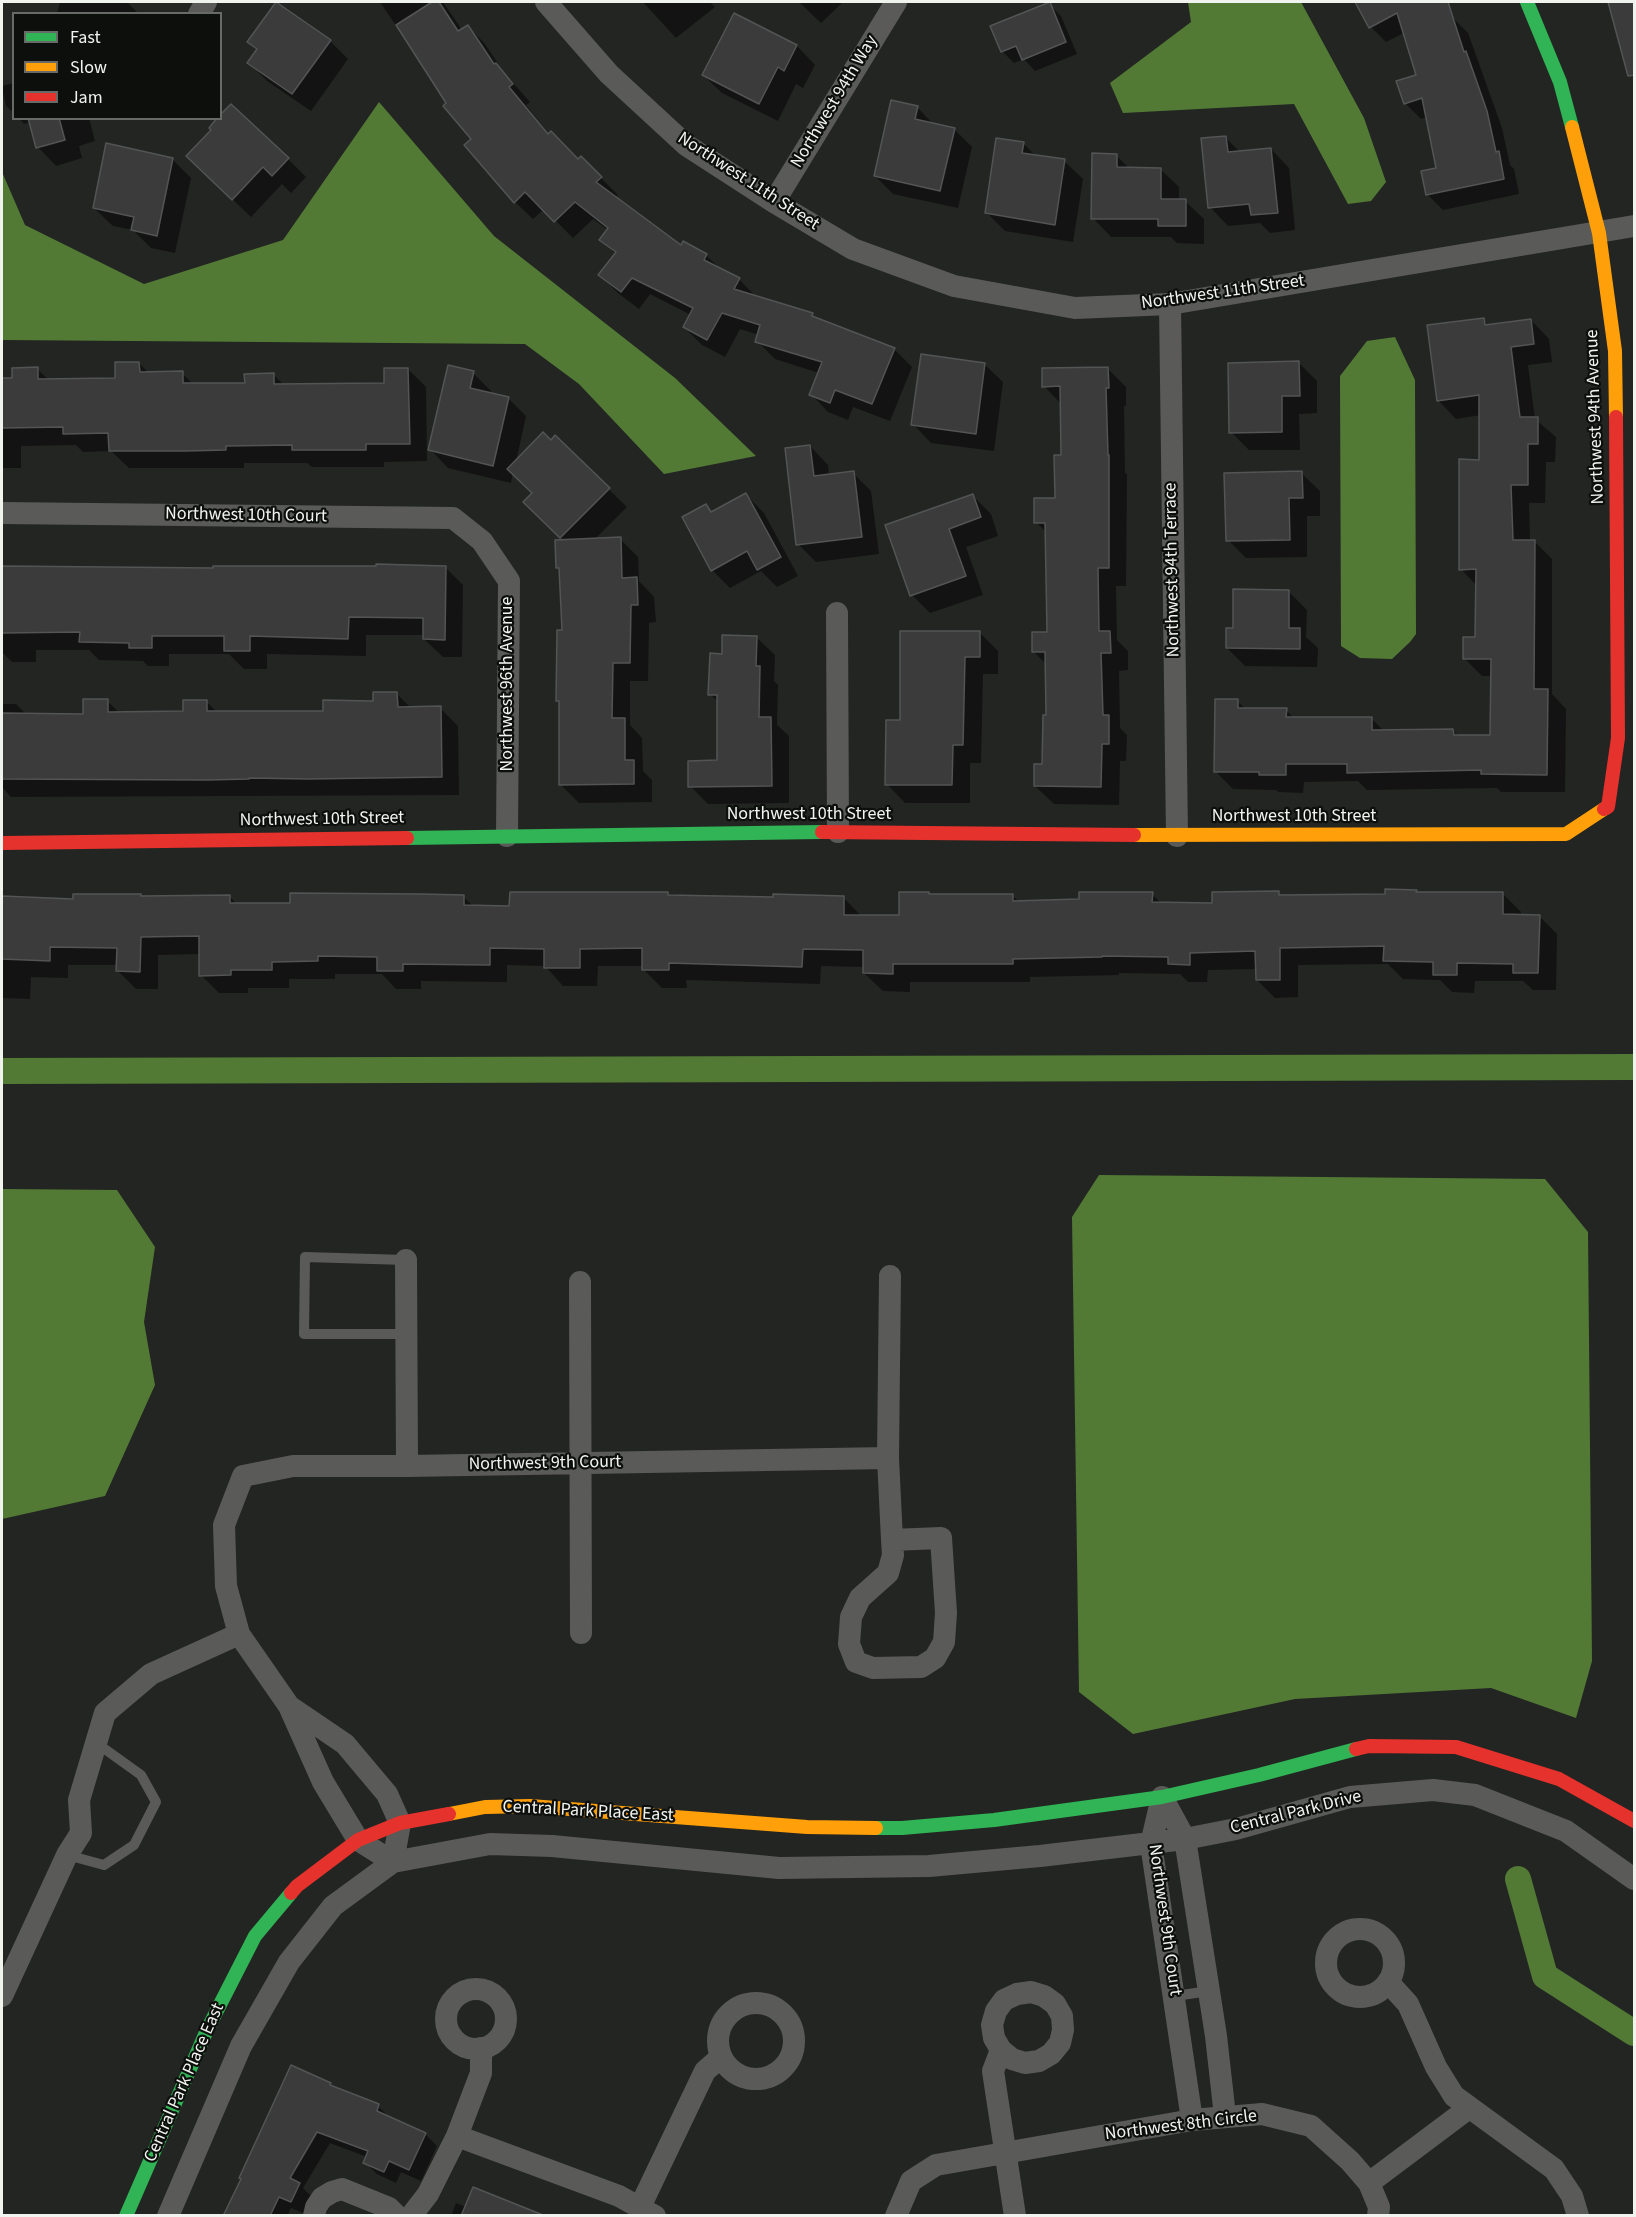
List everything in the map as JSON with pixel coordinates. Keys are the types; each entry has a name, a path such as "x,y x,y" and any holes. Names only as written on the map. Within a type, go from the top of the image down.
{"street":[{"name":"Northwest 11th Street","path":"546,2 609,74 686,145 774,202 853,249 954,286 1075,308 1170,304 1635,226"},
{"name":"Northwest 94th Way","path":"774,202 896,2"},
{"name":"Northwest 94th Avenue","path":"1527,2 1560,82 1599,233 1615,351 1618,738 1608,807"},
{"name":"Northwest 94th Terrace","path":"1170,304 1177,836"},
{"name":"Northwest 10th Court","path":"2,513 453,518 482,541"},
{"name":"Northwest 96th Avenue","path":"482,541 509,582 507,836"},
{"path":"837,613 838,832"},
{"name":"Northwest 10th Street","path":"2,843 838,832 1177,836 1566,834 1608,807"},
{"path":"406,1260 407,1466"},
{"path":"890,1276 888,1458 892,1555 888,1573 860,1598 851,1617 849,1644 856,1662 873,1668 921,1667 934,1658 944,1642 946,1613 941,1538 892,1540"},
{"path":"580,1282 581,1633"},
{"name":"Northwest 9th Court","path":"239,1634 226,1586 224,1525 243,1476 293,1466 888,1458"},
{"path":"2,1996 67,1855 81,1833 79,1800 105,1713 151,1674 239,1634 289,1706 323,1782 357,1840 393,1862 400,1823 387,1794 345,1744 289,1706"},
{"path":"1162,1797 1369,1746 1456,1747 1558,1779 1635,1821"},
{"name":"Central Park Drive","path":"1151,1844 1236,1829 1350,1797 1433,1790 1475,1795 1566,1831 1635,1879"},
{"name":"Northwest 9th Court","path":"1162,1797 1185,1839 1216,2036 1225,2116"},
{"name":"Northwest 9th Court","path":"1162,1797 1151,1844 1192,2120"},
{"name":"Central Park Place East","path":"126,2216 207,2030 255,1936 297,1886 357,1840 400,1823 485,1807 530,1806 807,1827 902,1828 994,1820 1162,1797"},
{"name":"Central Park Place East","path":"168,2216 240,2046 289,1962 333,1906 393,1862 490,1845 552,1846 779,1868 929,1866 1151,1844"},
{"path":"1388,1982 1408,2004 1436,2067 1454,2096 1554,2169 1572,2196 1578,2216"},
{"path":"411,2216 428,2194 457,2136 481,2073 481,2048"},
{"path":"1000,2050 993,2071 1015,2216"},
{"path":"457,2136 619,2196 647,2211 705,2072 721,2057"},
{"path":"1369,2183 1469,2108"},
{"name":"Northwest 8th Circle","path":"896,2216 911,2181 936,2164 1192,2120 1262,2114 1311,2126 1350,2161 1369,2183 1379,2207 1378,2216"},
{"path":"314,2216 316,2207 322,2198 342,2189 389,2208 397,2216"}],"lane":[{"path":"406,1260 305,1257 304,1334 406,1334"},
{"path":"67,1855 104,1865 134,1845 156,1802 141,1774 95,1742"},
{"path":"1175,1996 1209,1991"}],"shaded area":[{"path":"1188,2 1301,2 1364,118 1386,182 1371,201 1348,204 1294,104 1123,113 1110,83 1191,22"},
{"path":"379,102 494,236 675,378 756,456 664,474 579,384 525,344 2,340 2,172 25,225 144,284 283,240"},
{"path":"1395,337 1415,380 1416,634 1392,659 1360,658 1341,646 1340,376 1367,341"},
{"path":"1099,1175 1545,1179 1588,1232 1592,1661 1576,1718 1491,1688 1295,1699 1133,1734 1079,1692 1072,1217"},
{"path":"2,1189 117,1190 155,1247 144,1322 155,1385 105,1496 2,1519"}],"building":[{"path":"276,2 331,40 292,94 247,63 257,49 247,42"},
{"path":"432,2 439,2 458,31 468,25 494,64 496,63 513,84 509,87 548,134 551,131 578,159 581,156 602,177 596,182 681,245 683,241 707,254 704,260 740,278 734,289 813,313 812,316 895,348 872,404 835,390 830,403 809,395 822,362 755,342 760,325 722,313 707,340 683,327 693,308 632,278 621,292 598,275 616,252 599,240 608,228 575,202 554,222 525,192 514,203 464,145 471,139 443,106 446,103 396,25"},
{"path":"1050,2 1066,42 1022,60 1016,46 1001,52 990,26"},
{"path":"1355,2 1448,2 1487,111 1496,152 1499,151 1504,179 1426,195 1421,171 1436,168 1422,98 1404,104 1396,81 1416,75 1397,13 1369,28"},
{"path":"1608,2 1635,2 1635,75 1628,76"},
{"path":"734,13 797,45 784,71 778,67 759,104 702,75"},
{"path":"891,100 918,106 915,119 955,128 940,191 874,176"},
{"path":"231,104 289,158 272,176 263,167 232,200 186,156 211,130 209,128 215,120 222,120 222,113"},
{"path":"29,120 60,120 65,140 36,148"},
{"path":"1226,136 1228,152 1271,148 1278,213 1251,215 1249,204 1208,208 1201,138"},
{"path":"996,138 1024,142 1022,153 1065,159 1055,225 985,213"},
{"path":"106,143 173,158 157,236 131,230 134,217 93,208"},
{"path":"1092,153 1117,154 1117,167 1161,168 1161,199 1186,199 1186,226 1158,226 1158,219 1091,219"},
{"path":"1484,318 1485,325 1531,319 1534,344 1511,347 1520,417 1538,417 1538,444 1528,444 1528,485 1511,485 1513,540 1535,540 1534,689 1548,689 1547,775 1481,774 1481,770 1347,773 1347,764 1286,764 1286,775 1259,775 1259,772 1214,772 1215,699 1238,699 1238,708 1287,708 1286,717 1372,717 1372,730 1453,729 1454,735 1490,735 1491,659 1463,659 1463,637 1475,637 1476,569 1459,570 1459,459 1479,460 1479,395 1437,401 1427,325"},
{"path":"921,354 985,363 976,434 911,425"},
{"path":"1299,361 1300,396 1282,396 1282,432 1229,433 1228,363"},
{"path":"115,362 139,362 140,372 183,371 183,383 245,383 244,374 274,373 274,384 384,383 384,368 408,368 410,444 366,444 366,450 292,450 292,445 226,446 226,450 109,451 108,433 63,434 63,427 2,428 2,378 12,378 12,368 38,367 38,379 115,378"},
{"path":"448,365 474,371 470,388 509,397 493,466 428,450"},
{"path":"1108,367 1109,388 1106,388 1109,455 1109,568 1098,568 1099,631 1110,631 1111,653 1101,653 1103,715 1109,715 1109,744 1102,744 1101,787 1034,786 1034,764 1042,764 1043,715 1046,715 1045,652 1032,652 1032,632 1047,632 1045,523 1034,523 1034,498 1055,498 1054,455 1061,455 1060,386 1042,387 1042,368"},
{"path":"543,432 551,440 555,435 610,488 560,538 523,502 532,493 507,469"},
{"path":"810,445 814,476 854,471 862,537 796,545 785,448"},
{"path":"1302,471 1303,498 1289,498 1290,540 1226,541 1224,473"},
{"path":"746,493 781,557 757,570 747,551 711,571 682,517 706,504 711,512"},
{"path":"973,494 981,517 949,529 966,576 910,596 885,525"},
{"path":"621,537 622,578 637,577 638,605 631,605 630,663 613,663 612,718 625,718 625,760 634,760 634,784 559,785 559,701 556,701 557,630 562,630 559,568 556,568 555,540"},
{"path":"376,564 446,566 445,640 423,639 423,618 349,617 348,639 250,636 250,651 224,651 224,636 152,636 152,648 129,648 129,643 79,642 80,632 2,633 2,566 213,568 213,566 376,566"},
{"path":"1233,589 1289,590 1289,628 1300,628 1300,649 1226,648 1226,628 1233,628"},
{"path":"900,631 980,631 980,657 965,657 963,745 953,745 952,785 885,785 886,720 900,720"},
{"path":"722,635 757,636 756,666 760,666 759,717 771,717 772,786 688,787 688,761 717,760 717,695 708,695 710,653 722,654"},
{"path":"373,692 397,692 398,707 441,706 442,777 207,780 2,779 2,713 83,714 83,699 108,699 108,712 183,711 183,700 207,700 207,711 323,711 323,700 373,701"},
{"path":"1385,889 1417,890 1416,892 1503,892 1503,914 1540,915 1538,973 1513,973 1513,964 1457,963 1457,975 1433,975 1433,962 1383,961 1384,946 1280,948 1280,980 1256,980 1255,951 1190,953 1190,965 1168,964 1168,957 1102,956 1013,959 1013,964 893,964 893,974 863,973 863,950 803,949 802,967 669,963 669,970 642,970 642,948 580,949 580,968 544,968 544,949 490,948 490,965 403,964 403,971 377,971 377,957 318,956 318,961 272,962 272,970 231,970 231,975 199,976 199,936 141,937 140,972 116,971 117,948 50,947 50,961 2,959 2,896 73,899 73,894 230,895 230,903 290,903 290,893 421,894 464,895 464,905 509,906 510,892 668,892 668,895 773,897 773,894 844,896 844,915 899,915 899,892 1013,894 1013,901 1079,899 1079,892 1153,892 1152,902 1212,903 1212,892 1279,891 1279,895 1385,894"},
{"path":"291,2065 331,2083 330,2085 379,2104 377,2111 426,2133 409,2170 389,2161 384,2172 363,2163 368,2151 317,2132 290,2178 300,2183 291,2202 279,2197 270,2216 223,2216 241,2179 239,2178"},
{"path":"473,2187 543,2215 461,2216"}],"waterway":[{"path":"2,1071 1634,1067"},
{"path":"1518,1879 1545,1976 1634,2033"}],"traffic: fast":[{"path":"1527,2 1560,82 1572,127"},
{"path":"407,838 822,832"},
{"path":"876,1828 994,1820 1162,1797 1259,1775 1356,1749"},
{"path":"126,2216 207,2030 255,1936 291,1893"}],"traffic: slow":[{"path":"1572,127 1599,233 1615,351 1616,417"},
{"path":"1134,835 1566,834 1604,809"},
{"path":"449,1814 485,1807 530,1806 807,1827 876,1828"}],"traffic: jam":[{"path":"1604,809 1608,807 1618,738 1616,417"},
{"path":"822,832 1134,835"},
{"path":"2,843 407,838"},
{"path":"1356,1749 1369,1746 1456,1747 1559,1779 1634,1821"},
{"path":"291,1893 358,1840 400,1823 449,1814"}]}
